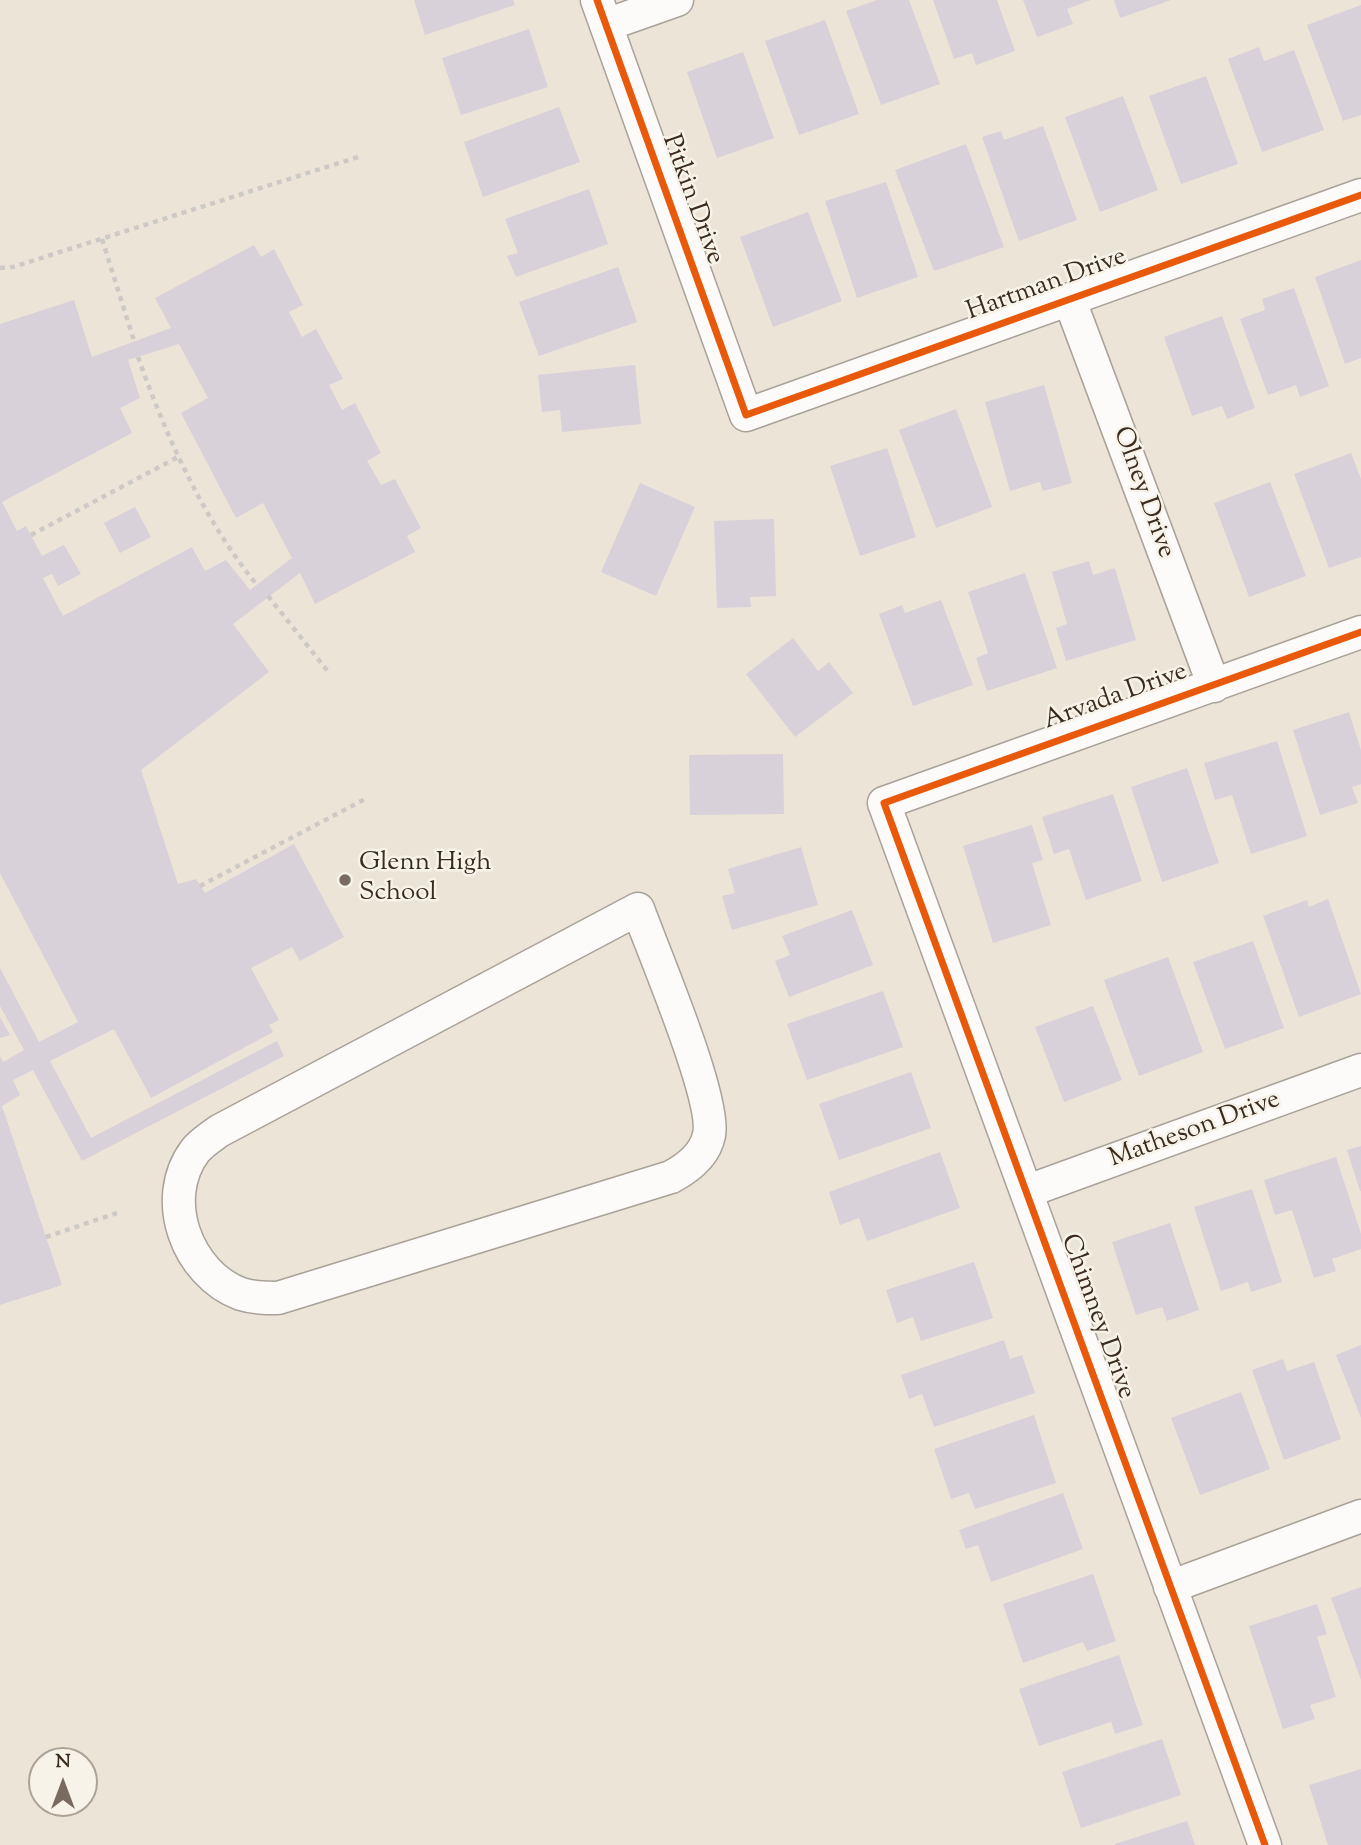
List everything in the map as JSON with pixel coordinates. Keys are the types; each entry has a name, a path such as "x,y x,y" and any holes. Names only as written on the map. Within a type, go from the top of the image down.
{"street":[{"path":"601,13 677,0"},
{"name":"Pitkin Drive","path":"601,13 746,415"},
{"name":"Hartman Drive","path":"746,415 1361,195"},
{"name":"Olney Drive","path":"1070,301 1214,686"},
{"name":"Arvada Drive","path":"884,803 1361,632"},
{"name":"Chimney Drive","path":"884,803 1265,1845"},
{"path":"638,909 708,1101 709,1136 700,1155 687,1169 671,1177 278,1298 240,1294 207,1271 186,1237 177,1200 186,1164 201,1145 219,1131 638,909"},
{"name":"Matheson Drive","path":"1028,1191 1361,1070"},
{"path":"1170,1587 1361,1516"}],"path":[{"path":"0,268 13,267 361,156"},
{"path":"102,239 134,341"},
{"path":"138,357 160,419 232,554 257,584"},
{"path":"31,535 180,456"},
{"path":"268,596 330,674"},
{"path":"200,886 367,798"},
{"path":"46,1237 117,1213"}],"building":[{"path":"414,0 513,0 515,5 425,35"},
{"path":"877,0 909,0 940,84 881,105 846,11"},
{"path":"933,0 997,0 1015,51 976,65 972,53 954,59"},
{"path":"1023,0 1091,0 1067,9 1073,24 1037,37"},
{"path":"1114,0 1171,0 1120,18"},
{"path":"1361,5 1361,115 1343,121 1307,25"},
{"path":"825,20 859,114 799,135 765,41"},
{"path":"529,29 548,87 461,115 442,58"},
{"path":"1259,47 1264,61 1294,50 1324,130 1262,152 1228,59"},
{"path":"743,52 774,138 717,158 687,72"},
{"path":"1206,76 1238,164 1181,184 1149,96"},
{"path":"1123,96 1158,190 1100,212 1065,117"},
{"path":"559,107 580,162 483,197 464,142"},
{"path":"1043,126 1077,220 1019,241 982,137 1001,131 1004,140"},
{"path":"966,144 1004,247 934,271 895,170"},
{"path":"886,182 918,277 857,298 825,201"},
{"path":"589,189 608,244 516,277 507,256 518,253 505,219"},
{"path":"808,212 842,301 773,327 740,237"},
{"path":"254,245 261,257 274,249 303,305 289,312 302,337 316,329 343,379 329,385 342,410 355,403 381,453 367,461 381,485 395,479 421,528 407,536 415,552 315,604 300,573 233,624 269,672 141,770 178,884 196,879 205,893 294,844 344,937 300,961 292,947 251,968 279,1020 269,1025 273,1032 151,1098 114,1029 50,1061 91,1138 277,1041 284,1056 82,1161 33,1070 13,1080 20,1095 2,1106 62,1285 0,1305 0,1056 3,1062 24,1050 0,1006 0,968 39,1042 78,1022 0,873 0,324 74,300 92,357 171,328 155,298","holes":["179,344 208,398 181,413 236,518 263,503 292,558 250,590 226,560 205,571 192,547 63,616 43,578 52,574 58,586 81,574 64,545 42,556 26,526 17,531 2,502 132,433 120,408 140,398 128,360"]},
{"path":"1361,260 1361,358 1345,364 1315,277"},
{"path":"618,267 637,322 539,356 519,302"},
{"path":"1294,288 1329,386 1300,397 1296,385 1268,395 1240,319 1265,310 1262,299"},
{"path":"1222,316 1255,408 1227,419 1222,406 1192,416 1164,337"},
{"path":"635,365 641,424 562,432 560,410 542,412 538,375"},
{"path":"1044,385 1072,483 1043,491 1040,482 1010,491 985,402"},
{"path":"956,409 992,507 936,528 899,430"},
{"path":"887,448 916,537 860,556 830,466"},
{"path":"1351,453 1361,479 1361,557 1329,568 1294,474"},
{"path":"1270,482 1306,576 1249,597 1214,503"},
{"path":"640,483 695,507 656,596 601,572"},
{"path":"135,507 151,537 120,553 104,523"},
{"path":"774,519 776,596 750,597 751,607 717,608 714,521"},
{"path":"1089,561 1093,575 1115,568 1136,640 1066,661 1056,628 1067,624 1052,572"},
{"path":"1025,573 1057,668 987,691 976,658 988,653 968,592"},
{"path":"941,600 973,685 913,706 879,614 902,605 905,613"},
{"path":"793,638 818,671 829,662 853,693 795,737 746,674"},
{"path":"1349,712 1361,750 1361,784 1352,787 1358,803 1320,815 1293,730"},
{"path":"1277,741 1307,836 1251,854 1232,795 1215,800 1204,763"},
{"path":"783,754 784,814 690,815 689,755"},
{"path":"1187,768 1219,863 1162,882 1131,787"},
{"path":"1113,794 1142,881 1086,900 1069,849 1054,854 1042,817"},
{"path":"1032,825 1043,860 1032,863 1051,925 993,943 963,846"},
{"path":"801,847 818,905 732,930 722,896 735,893 728,869"},
{"path":"1328,899 1361,994 1299,1017 1263,916 1307,900 1309,907"},
{"path":"852,910 873,965 789,997 775,961 790,955 782,936"},
{"path":"1253,941 1284,1028 1225,1049 1193,962"},
{"path":"1168,957 1203,1052 1139,1076 1104,980"},
{"path":"883,991 903,1047 807,1080 787,1024"},
{"path":"1093,1006 1122,1080 1064,1102 1035,1027"},
{"path":"0,1017 10,1035 0,1038"},
{"path":"911,1072 931,1128 839,1160 819,1104"},
{"path":"1361,1146 1361,1191 1360,1191 1347,1150"},
{"path":"940,1152 960,1208 867,1241 859,1218 840,1225 829,1192"},
{"path":"1336,1157 1361,1234 1361,1249 1332,1259 1336,1271 1314,1278 1292,1210 1275,1215 1264,1180"},
{"path":"1252,1189 1282,1282 1251,1292 1248,1282 1221,1291 1194,1207"},
{"path":"1170,1223 1199,1310 1167,1321 1162,1307 1136,1315 1112,1242"},
{"path":"974,1262 993,1318 921,1341 913,1317 897,1323 886,1290"},
{"path":"1004,1340 1010,1359 1022,1355 1035,1393 934,1427 922,1394 909,1399 901,1375"},
{"path":"1361,1345 1361,1418 1336,1355"},
{"path":"1283,1359 1287,1371 1314,1362 1341,1439 1284,1460 1252,1370"},
{"path":"1241,1392 1270,1469 1200,1495 1171,1418"},
{"path":"1034,1415 1056,1483 975,1509 969,1493 951,1499 934,1449"},
{"path":"1063,1493 1083,1549 991,1582 978,1545 966,1549 959,1530"},
{"path":"1093,1574 1116,1641 1087,1651 1083,1642 1023,1663 1003,1604"},
{"path":"1361,1587 1361,1680 1331,1598"},
{"path":"1317,1604 1327,1634 1317,1637 1336,1697 1310,1705 1315,1719 1283,1729 1249,1626"},
{"path":"1119,1655 1143,1725 1115,1734 1111,1722 1039,1746 1019,1689"},
{"path":"1162,1739 1181,1795 1081,1828 1062,1772"},
{"path":"1361,1769 1361,1845 1328,1845 1309,1785"},
{"path":"1187,1821 1195,1845 1115,1845 1115,1844"}],"cycle path":[{"path":"597,0 746,415 1361,195"},
{"path":"1265,1845 884,803 1361,632"}],"place":[{"name":"Glenn High School","path":"345,880"}]}
